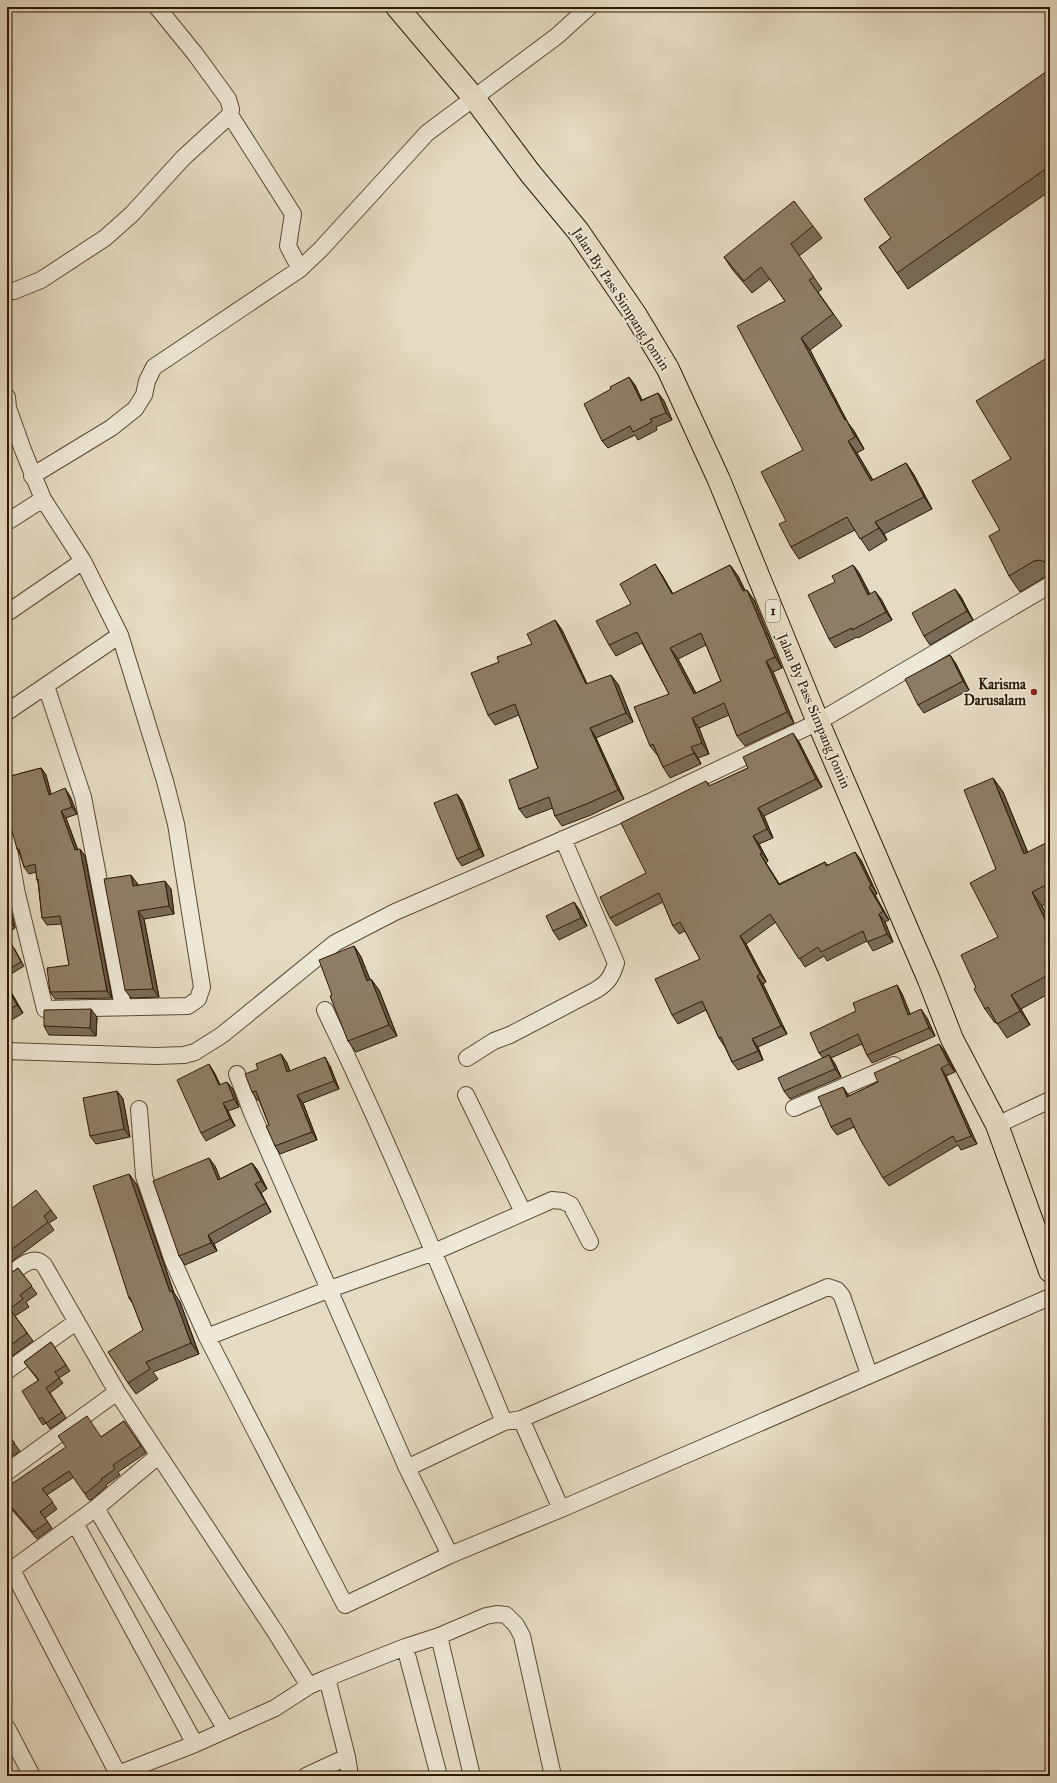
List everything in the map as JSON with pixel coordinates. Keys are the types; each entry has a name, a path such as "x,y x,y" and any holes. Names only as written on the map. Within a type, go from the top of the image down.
{"highway":[{"name":"Jalan By Pass Simpang Jomin","path":"397,7 474,98 530,173 578,231 635,314 668,369 719,480 818,722 929,980 945,1042 997,1125 1050,1271"}],"street":[{"path":"7,291 14,291 41,280 105,238 132,214 183,158 230,115 231,109 228,99 196,55 157,7"},
{"path":"32,476 111,428 135,409 144,395 147,381 154,367 300,269 321,249 427,133 557,36 589,7"},
{"path":"230,115 293,214 288,246 300,269"},
{"path":"7,405 32,476 43,498 83,561 120,635 165,781 176,824 202,986 198,999 188,1006 45,1009 17,894 7,839"},
{"path":"7,522 43,498"},
{"path":"7,613 83,561"},
{"path":"7,1051 156,1056 195,1052 222,1035 335,943 395,912 654,800 818,722 1050,585"},
{"path":"7,712 120,635"},
{"path":"46,686 82,797 124,1007"},
{"path":"468,1058 494,1041 510,1035 606,985 613,975 616,963 563,840"},
{"path":"7,880 17,894"},
{"path":"325,1010 349,1060 434,1252 504,1422"},
{"path":"794,1108 910,1057"},
{"path":"237,1074 252,1113 408,1468 450,1555"},
{"path":"466,1095 523,1212"},
{"path":"997,1125 1050,1100"},
{"path":"139,1108 144,1176 173,1261 207,1337 345,1605 450,1555 561,1509 869,1374 1050,1297"},
{"path":"207,1337 330,1289 434,1252 552,1200 563,1201 571,1205 590,1242"},
{"path":"7,1277 30,1260 35,1259 44,1264 117,1392 276,1633 309,1686"},
{"path":"408,1468 504,1422 521,1419 828,1288 837,1290 842,1296 869,1374"},
{"path":"7,1371 76,1322"},
{"path":"7,1472 117,1392"},
{"path":"521,1419 561,1509"},
{"path":"158,1456 96,1508 9,1571 115,1775 195,1744 275,1708 309,1686 327,1678 406,1647 439,1636 486,1616 497,1614 506,1615 522,1636 553,1776"},
{"path":"96,1508 226,1730"},
{"path":"75,1523 195,1744"},
{"path":"439,1636 472,1776"},
{"path":"406,1647 439,1776"},
{"path":"327,1678 347,1757 350,1776"},
{"path":"8,1732 32,1776"},
{"path":"306,1776 347,1757"}],"building":[{"path":"1050,69 1050,166 897,273 879,247 891,238 864,199"},
{"path":"794,201 813,226 791,244 814,277 809,280 833,314 801,338 855,437 848,441 871,481 906,463 924,497 875,522 879,528 860,539 847,517 791,547 779,524 786,521 761,472 803,450 737,326 785,301 761,267 744,281 724,257"},
{"path":"1050,356 1050,559 1045,562 1040,560 1034,561 1009,576 989,536 1000,530 972,481 1011,459 976,401"},
{"path":"629,377 641,401 658,393 666,413 650,419 652,422 633,432 630,426 602,441 584,404 611,389 610,387"},
{"path":"655,564 672,594 730,565 743,591 747,590 775,657 766,661 787,712 737,736 724,703 692,718 702,743 691,747 694,753 663,767 653,744 650,746 634,707 669,694 637,632 609,645 596,621 631,604 620,584","holes":["701,633 721,681 694,694 670,648"]},
{"path":"853,565 868,595 875,591 886,612 852,630 852,628 829,639 808,595 835,582 832,576"},
{"path":"955,589 967,611 924,636 912,613"},
{"path":"555,620 586,684 611,675 626,713 590,728 618,790 555,816 549,797 519,809 509,780 538,768 515,704 488,715 471,673 499,662 497,657 532,644 527,634"},
{"path":"950,655 963,681 918,705 905,679"},
{"path":"793,733 816,779 758,808 767,829 753,836 762,853 760,854 779,885 825,862 826,866 855,852 871,885 869,887 883,911 879,914 887,934 867,942 863,931 821,952 818,947 799,959 770,914 740,936 760,974 757,976 781,1026 752,1039 758,1051 732,1062 702,1001 672,1015 655,979 700,959 680,922 673,926 659,893 610,918 600,897 646,873 621,823 706,781 709,786 748,768 743,757"},
{"path":"41,768 49,795 65,788 72,807 61,811 75,850 80,849 107,991 50,992 47,968 69,965 60,916 42,918 35,864 24,867 19,849 17,849 7,813 7,777"},
{"path":"993,778 1024,854 1050,841 1050,883 1032,892 1050,930 1050,974 1011,995 1020,1011 997,1024 988,1007 985,1009 974,989 976,988 961,955 998,937 970,883 996,869 964,790"},
{"path":"457,794 479,849 457,859 434,803"},
{"path":"131,875 133,886 165,881 169,906 138,911 153,989 125,990 104,879"},
{"path":"574,902 581,918 553,931 546,916"},
{"path":"7,909 10,920 7,921"},
{"path":"11,943 21,962 8,970 7,945"},
{"path":"354,946 367,981 371,979 389,1025 348,1041 330,996 332,995 319,960"},
{"path":"897,985 908,1015 921,1009 929,1028 867,1055 858,1034 819,1053 810,1033 856,1011 853,1003"},
{"path":"7,987 17,1005 7,1011"},
{"path":"91,1009 90,1028 44,1026 44,1010"},
{"path":"939,1044 949,1064 941,1068 971,1136 956,1142 953,1136 883,1178 860,1139 850,1118 831,1127 818,1097 843,1087 847,1097 878,1082 874,1073"},
{"path":"281,1054 287,1072 325,1057 334,1081 297,1095 312,1132 275,1146 266,1126 269,1125 256,1091 252,1092 245,1074 258,1069 256,1064"},
{"path":"829,1055 835,1069 784,1091 778,1078"},
{"path":"209,1064 219,1085 227,1082 234,1099 223,1103 230,1119 201,1133 177,1080"},
{"path":"117,1091 124,1129 90,1136 83,1098"},
{"path":"209,1158 218,1180 252,1163 261,1181 255,1184 266,1203 208,1235 211,1243 179,1256 153,1181"},
{"path":"129,1174 170,1292 172,1291 191,1343 146,1362 150,1369 128,1383 108,1352 143,1330 130,1297 129,1298 93,1186"},
{"path":"36,1190 51,1210 44,1216 48,1222 7,1253 7,1219 9,1217 7,1212"},
{"path":"18,1268 32,1286 20,1295 23,1299 10,1309 27,1333 7,1348 7,1276"},
{"path":"51,1342 66,1365 55,1372 59,1378 46,1388 62,1412 46,1423 42,1417 39,1419 22,1391 39,1380 24,1362"},
{"path":"87,1416 101,1437 124,1421 141,1446 113,1465 115,1469 101,1479 102,1480 86,1493 84,1493 69,1471 42,1489 53,1502 40,1512 48,1522 33,1532 7,1502 7,1487 66,1447 58,1436"},
{"path":"7,1434 15,1443 7,1449"}],"place":[{"name":"Karisma Darusalam","path":"1034,692"}]}
